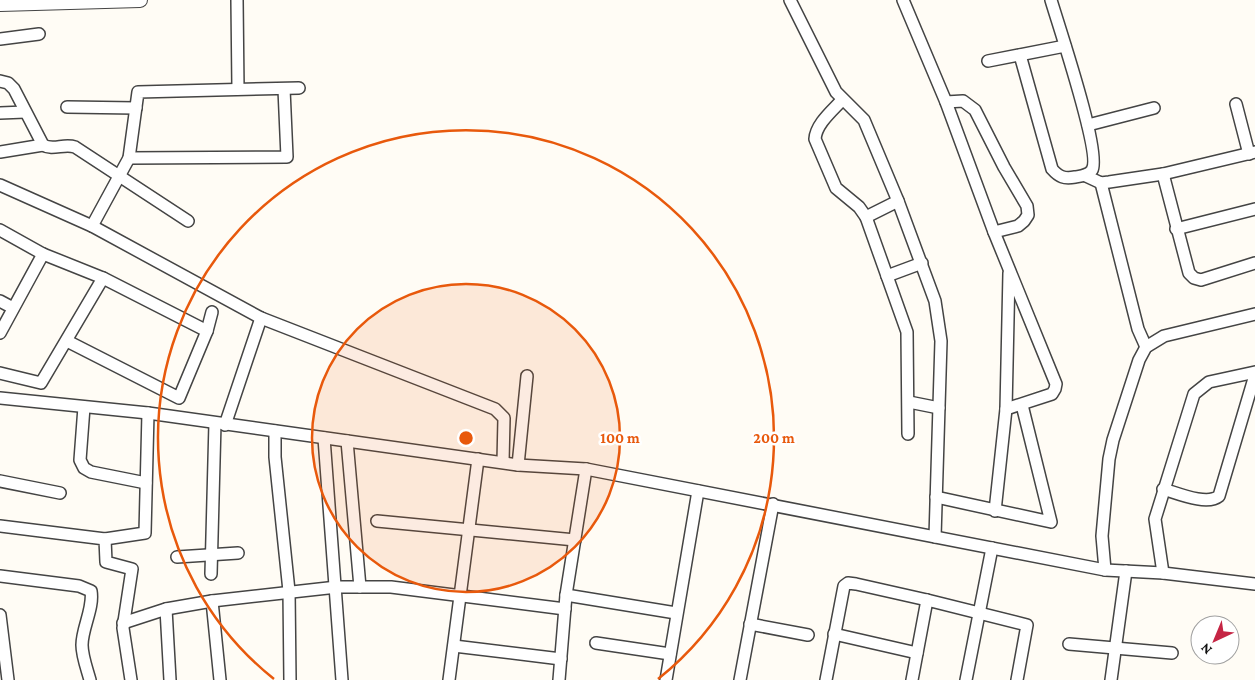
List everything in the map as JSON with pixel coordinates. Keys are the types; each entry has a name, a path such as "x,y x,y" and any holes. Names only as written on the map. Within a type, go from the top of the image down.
{"street":[{"path":"0,4 140,0"},
{"path":"237,0 238,89"},
{"path":"790,0 836,92 864,120 898,201 935,301 940,328 935,536"},
{"path":"903,0 946,102 994,232 1056,384 1056,389 1052,394 1006,409"},
{"path":"1051,0 1088,125 1094,163 1092,170 1086,176"},
{"path":"0,39 39,34"},
{"path":"988,61 1065,46"},
{"path":"1020,55 1052,169 1058,176 1067,178 1086,176 1101,182 1163,174 1252,153 1236,104"},
{"path":"0,81 11,86 43,145"},
{"path":"92,226 129,158 138,92 299,88"},
{"path":"129,158 286,157 284,89"},
{"path":"842,100 819,126 816,132 816,139 836,188 859,207 866,217 907,332 908,434"},
{"path":"946,102 963,101 975,110 1004,167 1027,206 1028,215 1018,226 994,232"},
{"path":"67,107 136,108"},
{"path":"1088,125 1154,108"},
{"path":"0,113 26,112"},
{"path":"0,152 43,145 49,148 63,145 75,147 188,221"},
{"path":"1163,174 1186,266 1194,278 1201,280 1255,263"},
{"path":"1101,182 1138,329 1146,347"},
{"path":"0,185 92,226 261,318 495,409 504,418 503,462"},
{"path":"866,217 898,201"},
{"path":"1176,229 1255,209"},
{"path":"0,230 43,254 103,278 207,331"},
{"path":"0,333 43,254"},
{"path":"887,276 922,263"},
{"path":"995,511 1006,409 1008,265"},
{"path":"0,373 41,383 103,278"},
{"path":"0,301 13,308"},
{"path":"67,340 179,398 207,331 212,312"},
{"path":"1105,570 1102,536 1109,459 1139,360 1146,347 1164,336 1255,314"},
{"path":"211,574 220,424 261,318"},
{"path":"1163,489 1207,500 1214,500 1219,496 1250,417 1255,374 1209,382 1194,394 1163,489 1155,519 1163,573"},
{"path":"518,465 527,376"},
{"path":"0,398 148,414 518,465 586,469 1105,570 1163,573 1255,584"},
{"path":"908,402 939,408"},
{"path":"936,497 1051,522 1022,405"},
{"path":"84,407 80,460 84,468 91,472 146,483"},
{"path":"0,526 105,539 144,533 148,414"},
{"path":"276,431 275,457 289,591 290,680"},
{"path":"324,438 337,587 342,680"},
{"path":"347,441 360,587"},
{"path":"449,680 478,459"},
{"path":"559,680 564,609 586,469"},
{"path":"0,481 60,493"},
{"path":"666,680 698,491"},
{"path":"740,680 773,504"},
{"path":"377,522 575,540"},
{"path":"105,539 106,562 133,570 124,623 131,680"},
{"path":"966,680 992,548"},
{"path":"177,557 238,553"},
{"path":"1111,680 1126,571"},
{"path":"0,576 79,586 91,591 92,598 85,623 82,647 90,680"},
{"path":"826,680 842,592 848,583 1027,625 1017,680"},
{"path":"124,623 166,610 212,601 337,587 391,587 564,609"},
{"path":"566,595 676,613"},
{"path":"912,680 927,600"},
{"path":"212,601 220,680"},
{"path":"166,610 170,680"},
{"path":"0,615 8,680"},
{"path":"750,624 808,635"},
{"path":"834,634 917,653"},
{"path":"596,643 670,654"},
{"path":"1069,644 1172,653"},
{"path":"454,646 561,659"}]}
